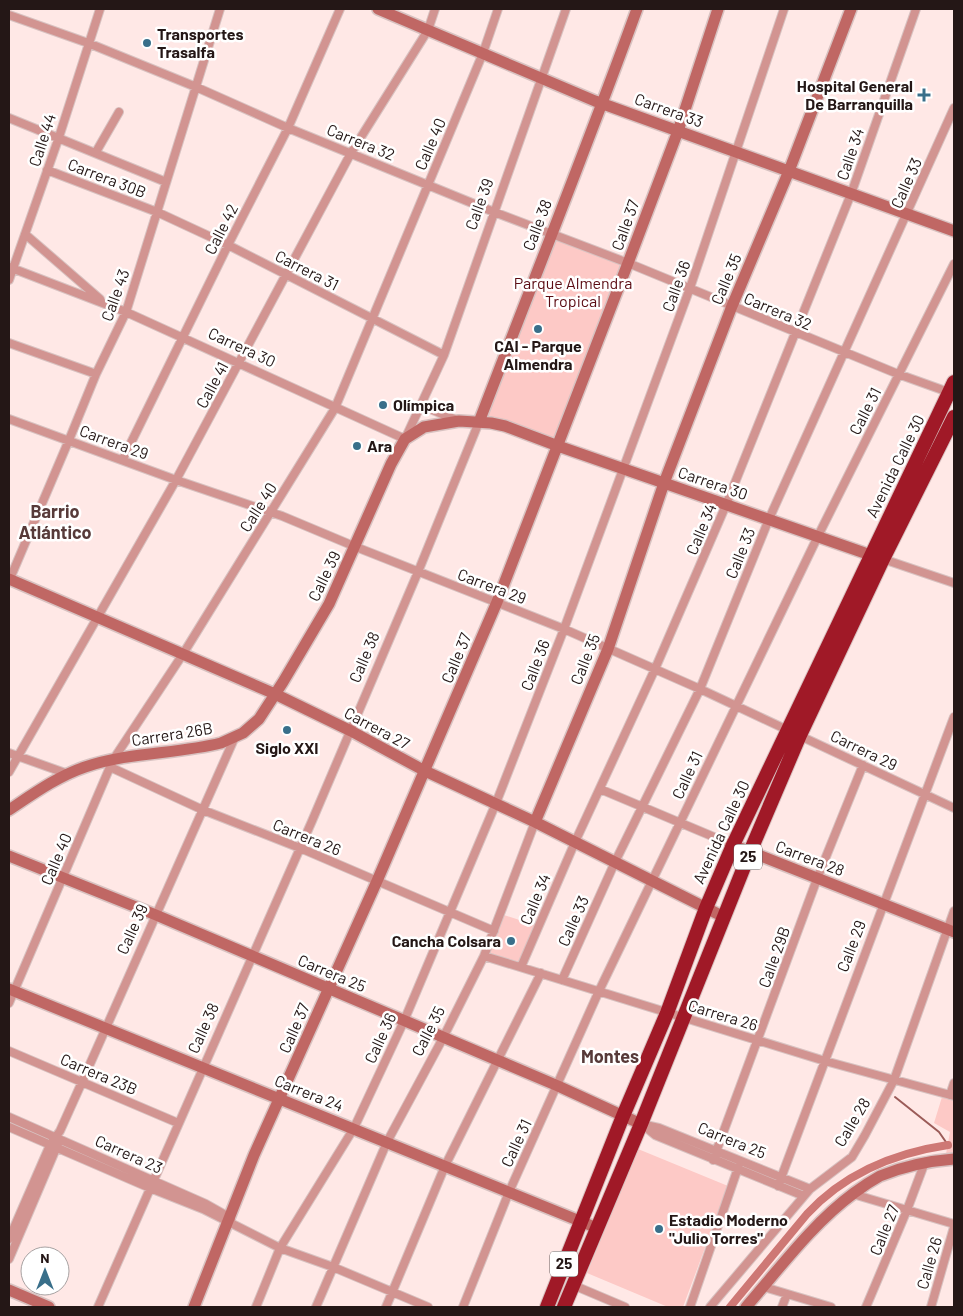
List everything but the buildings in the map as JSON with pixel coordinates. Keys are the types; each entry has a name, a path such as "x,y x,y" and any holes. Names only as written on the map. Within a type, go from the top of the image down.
{"highway":[{"name":"Avenida Calle 30","path":"547,1307 623,1116 667,1012 706,908 733,845 794,733 953,390"},
{"name":"Avenida Calle 30","path":"877,557 954,417"},
{"name":"Avenida Calle 30","path":"564,1307 641,1124 724,917 794,733"}],"street":[{"name":"Calle 44","path":"9,280 11,268 59,137 100,9"},
{"name":"Calle 43","path":"9,579 96,374 126,312 220,9"},
{"name":"Calle 42","path":"123,459 228,245 288,128 340,9"},
{"name":"Carrera 33","path":"378,9 603,103 954,231"},
{"name":"Calle 41","path":"9,772 176,480 351,153 428,30 435,9"},
{"name":"Calle 40","path":"9,1003 12,990 63,879 112,764 184,654 335,408 483,53 498,9"},
{"name":"Calle 39","path":"9,1259 58,1136 235,737 259,719 330,604 391,464 405,439 444,355 566,9"},
{"name":"Calle 38","path":"98,1307 253,956 418,572 479,422 603,103 637,9"},
{"name":"Calle 37","path":"194,1307 230,1221 254,1155 377,881 497,602 678,131 718,9"},
{"name":"Calle 36","path":"256,1307 280,1248 354,1128 404,1021 496,803 564,629 690,288 784,9"},
{"name":"Calle 35","path":"316,1307 388,1142 484,956 535,822 608,649 664,483 732,306 789,171 851,9"},
{"name":"Calle 34","path":"521,967 574,842 655,670 726,504 851,194 916,9"},
{"name":"Carrera 32","path":"9,15 88,44 288,128 494,212 690,288 845,353 898,374 953,390"},
{"name":"Calle 33","path":"562,980 641,807 700,689 769,519 908,214 954,108"},
{"path":"96,152 118,112"},
{"path":"9,118 166,182"},
{"name":"Carrera 30B","path":"47,170 156,212"},
{"name":"Carrera 31","path":"156,212 287,274 444,355"},
{"path":"25,234 105,304"},
{"name":"Calle 31","path":"463,1307 509,1192 599,991 818,536 954,264"},
{"name":"Carrera 30","path":"11,268 126,312 405,439 424,427 459,421 506,426 623,469 954,582"},
{"path":"9,343 96,374"},
{"name":"Carrera 30","path":"430,409 459,421"},
{"name":"Carrera 29","path":"9,419 123,459 176,480 271,512 564,629 700,689 954,808"},
{"name":"Carrera 27","path":"9,579 275,694 425,771 535,822 724,917"},
{"name":"Calle 29","path":"778,1186 954,717"},
{"name":"Carrera 26B","path":"9,810 68,774 86,766 112,764 206,746 221,743 235,737"},
{"path":"9,752 68,774"},
{"name":"Carrera 26","path":"112,764 203,810 300,848 494,930"},
{"name":"Calle 29B","path":"715,1156 817,879 863,765"},
{"name":"Carrera 28","path":"600,789 750,852 951,931"},
{"name":"Carrera 25","path":"9,856 253,956 558,1086 641,1124 659,1128 778,1186 804,1196"},
{"name":"Calle 28","path":"710,1307 810,1189 852,1157 894,1080 951,931 954,911"},
{"name":"Carrera 26","path":"484,956 825,1062 952,1096"},
{"path":"386,1307 445,1166 496,1060 541,974"},
{"name":"Carrera 24","path":"12,990 597,1228"},
{"name":"Carrera 23B","path":"9,1051 178,1123"},
{"path":"952,1096 954,1083"},
{"name":"Carrera 23","path":"9,1117 58,1136 154,1180 280,1248 333,1267 428,1307"},
{"name":"Carrera 23","path":"9,1127 230,1221"},
{"name":"Calle 39","path":"9,1239 54,1146"},
{"path":"746,1307 816,1226 852,1194 878,1177 912,1164 954,1159"},
{"name":"Calle 27","path":"866,1307 925,1162"},
{"path":"690,1307 739,1166"},
{"name":"Carrera 25","path":"739,1166 781,1178 810,1189"},
{"path":"852,1194 954,1225"},
{"name":"Calle 26","path":"931,1307 954,1225"},
{"path":"573,1285 625,1307"},
{"path":"764,1287 831,1307"},
{"path":"9,1290 49,1307"},
{"path":"782,1307 787,1294"}],"green space":[{"name":"Parque Almendra Tropical","path":"551,233 628,263 558,446 479,422"},
{"name":"Cancha Colsara","path":"501,914 538,926 521,967 484,956"},
{"path":"942,1097 954,1100 954,1154 946,1154 950,1132 934,1123"},
{"name":"Estadio Moderno \"Julio Torres\"","path":"638,1149 728,1186 683,1307 668,1307 587,1273"}],"waterway":[{"path":"895,1097 939,1132 948,1145"},
{"path":"730,1307 807,1214 837,1187 854,1176 890,1160 909,1153 948,1145"}],"place":[{"name":"Transportes Trasalfa","path":"147,43"},
{"name":"Hospital General De Barranquilla","path":"924,95"},
{"name":"CAI - Parque Almendra","path":"538,329"},
{"name":"Olímpica","path":"383,405"},
{"name":"Ara","path":"357,446"},
{"name":"Siglo XXI","path":"287,730"},
{"name":"Cancha Colsara","path":"511,941"},
{"name":"Estadio Moderno \"Julio Torres\"","path":"659,1229"}],"district":[{"name":"Barrio Atlántico","path":"55,522"},
{"name":"Montes","path":"610,1057"}]}
